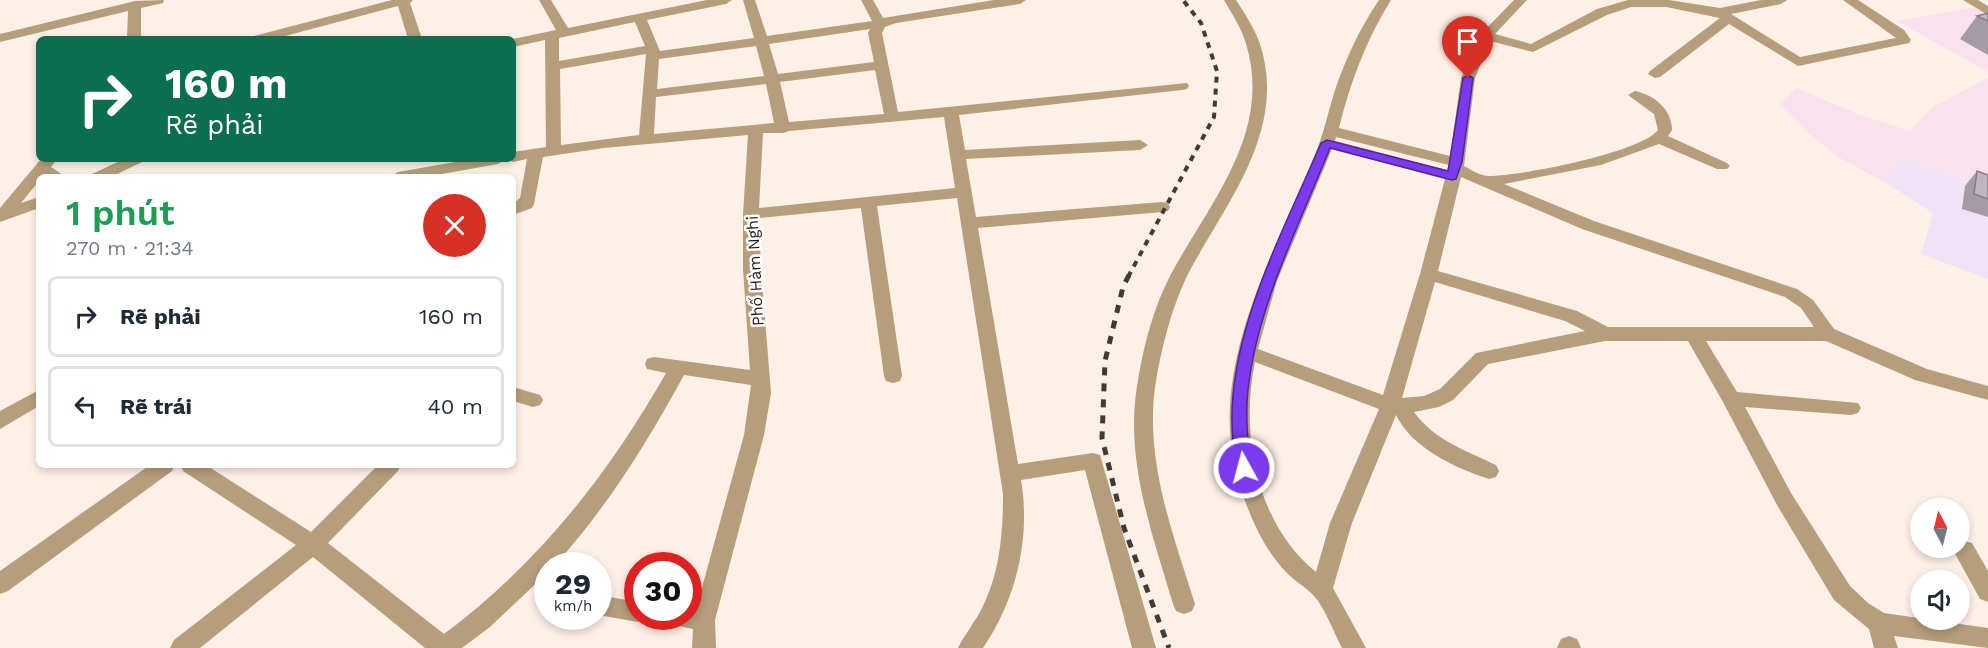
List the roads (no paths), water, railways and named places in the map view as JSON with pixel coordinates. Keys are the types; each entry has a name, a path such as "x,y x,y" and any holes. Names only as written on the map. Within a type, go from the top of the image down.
{"street":[{"path":"0,38 158,0"},
{"path":"271,36 404,0 415,36"},
{"path":"545,0 558,34 552,66 554,150"},
{"path":"516,43 698,2 726,0"},
{"path":"749,0 772,77 783,129"},
{"path":"867,0 880,24"},
{"path":"552,66 880,24 893,19 1020,0"},
{"path":"1184,604 1151,487 1144,453 1146,389 1159,333 1179,276 1236,177 1256,133 1261,85 1256,56 1246,29 1230,0"},
{"path":"1354,648 1322,589 1290,564 1274,542 1254,500 1244,468 1239,423 1240,390 1247,352 1267,287 1329,137 1356,49 1384,0"},
{"path":"1322,589 1341,523 1396,405 1454,169 1468,78 1486,36 1521,0"},
{"path":"1655,74 1724,15 1782,0"},
{"path":"1486,36 1533,48 1588,19 1636,2 1666,3 1724,15 1798,62 1904,40 1899,33 1849,0"},
{"path":"1969,0 1988,11"},
{"path":"134,36 135,6"},
{"path":"639,17 653,52 646,138"},
{"path":"880,24 875,33 892,119"},
{"path":"650,94 882,65"},
{"path":"516,156 646,138 892,119 1182,86"},
{"path":"1484,182 1535,176 1589,165 1659,138 1665,130 1664,115 1656,107 1635,95"},
{"path":"951,112 1013,502 1012,548 1001,590 987,626 970,648"},
{"name":"Phố Hàm Nghi","path":"705,648 704,620 754,435 761,393 752,269 751,214 756,131"},
{"path":"1329,137 1454,169 1587,225 1791,293 1807,304 1828,334"},
{"path":"1659,138 1722,166"},
{"path":"958,155 1140,145"},
{"path":"516,209 526,204 536,153"},
{"path":"104,174 130,162"},
{"path":"408,174 443,164 465,162"},
{"path":"0,217 36,175"},
{"path":"751,214 869,204 964,192"},
{"path":"0,217 36,203"},
{"path":"869,204 893,376"},
{"path":"969,223 1162,207"},
{"path":"1429,274 1571,316 1605,334"},
{"path":"1247,352 1396,405 1425,404 1437,400 1451,391 1474,364 1483,358 1605,334 1828,334 1922,375 1988,393"},
{"path":"1693,334 1731,399 1784,499 1842,594 1860,610 1879,622 1988,639"},
{"path":"654,364 760,379"},
{"path":"559,552 622,466 678,369"},
{"path":"516,395 533,400"},
{"path":"0,421 36,399"},
{"path":"1731,399 1851,408"},
{"path":"1396,405 1411,425 1429,440 1489,471"},
{"path":"1010,473 1093,461 1144,648"},
{"path":"0,584 161,468"},
{"path":"195,468 313,544 444,648 483,621 534,580"},
{"path":"182,648 313,544 389,468"},
{"path":"1969,558 1988,592"},
{"path":"1879,622 1886,648"}],"railway":[{"path":"1128,277 1214,117 1217,71 1201,23 1183,0"},
{"path":"1128,277 1123,287 1105,361 1102,438 1124,528 1169,648"}]}
